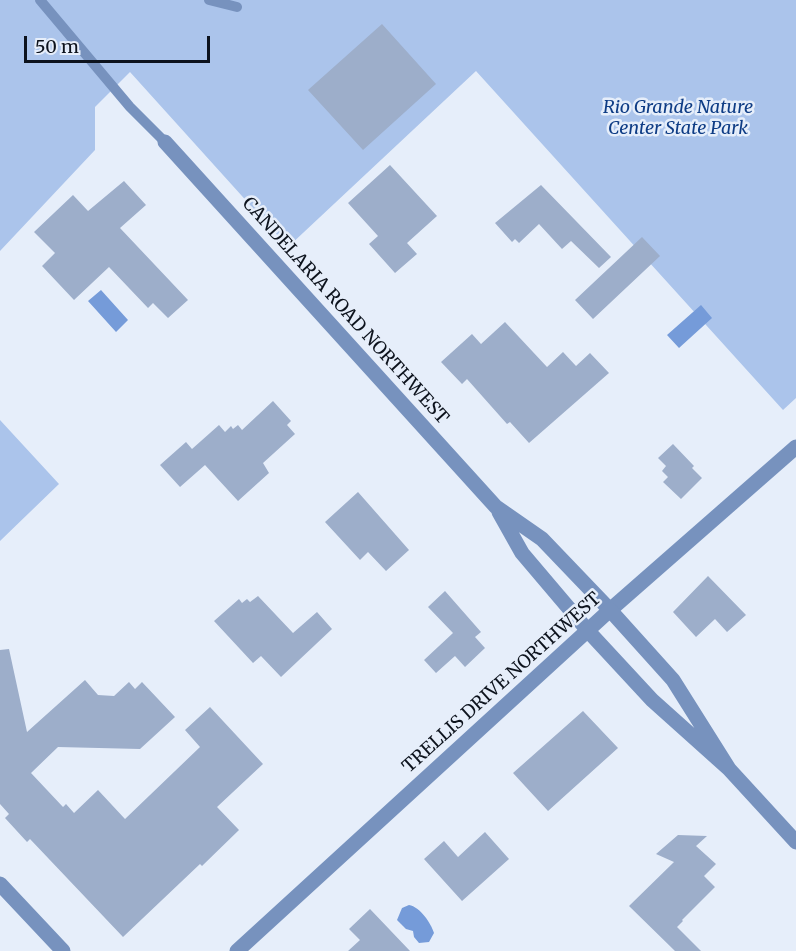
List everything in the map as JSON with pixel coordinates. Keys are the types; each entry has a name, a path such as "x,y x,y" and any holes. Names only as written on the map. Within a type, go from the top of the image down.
{"street":[{"name":"CANDELARIA ROAD NORTHWEST","path":"165,142 496,507 522,553 589,632 652,700 729,769 796,842"},
{"name":"TRELLIS DRIVE NORTHWEST","path":"237,951 589,632 610,610 796,447"},
{"name":"CANDELARIA ROAD NORTHWEST","path":"496,507 542,539 673,680 729,769"},
{"path":"0,884 63,951"}],"lane":[{"path":"39,0 130,107 165,142"},
{"path":"208,0 237,8"}],"green space":[{"name":"Rio Grande Nature Center State Park","path":"0,0 796,0 796,398 783,410 476,71 288,247 130,72 95,107 95,150 0,251"},
{"path":"0,420 59,484 0,541"}],"shaded area":[{"path":"101,290 128,320 116,332 88,301"},
{"path":"701,305 712,318 679,348 667,335"},
{"path":"409,905 421,912 430,925 434,933 429,942 419,943 413,931 406,929 397,920 402,908"}],"building":[{"path":"382,24 436,84 363,150 308,90"},
{"path":"390,165 437,216 407,243 417,254 395,273 369,244 378,236 348,203"},
{"path":"124,181 146,205 120,228 188,300 168,318 153,303 148,308 109,267 74,300 42,266 55,253 34,232 73,195 88,211"},
{"path":"541,185 611,257 599,268 571,241 562,249 539,224 519,243 515,239 512,242 495,223"},
{"path":"642,237 660,256 593,319 575,300"},
{"path":"505,322 547,367 563,352 576,366 590,353 609,373 529,443 510,422 507,424 467,379 462,384 441,362 472,334 481,344"},
{"path":"273,401 291,421 287,425 295,434 263,463 269,473 238,501 205,465 180,487 160,465 186,442 192,449 219,425 225,432 231,426 233,429 238,425 242,430"},
{"path":"673,444 702,478 681,499 663,482 668,477 662,471 666,466 658,458"},
{"path":"358,492 409,550 386,571 368,552 360,560 325,522"},
{"path":"708,576 746,615 727,632 715,619 696,637 673,612"},
{"path":"445,591 481,632 475,637 485,648 465,667 455,656 436,673 424,660 453,633 428,607"},
{"path":"258,596 293,633 317,612 332,629 281,677 261,656 253,663 214,621 239,599 242,603 247,599 250,602"},
{"path":"9,649 27,732 85,680 98,695 114,696 129,682 135,689 142,682 175,717 140,749 58,747 31,773 63,807 66,804 74,813 98,790 125,819 200,747 185,730 210,707 263,764 217,807 239,830 123,937 30,839 27,842 5,818 9,814 0,804 0,650"},
{"path":"583,711 618,748 548,811 513,773"},
{"path":"485,832 509,859 462,901 424,859 444,841 458,857"},
{"path":"678,835 707,836 696,846 716,864 704,876 715,887 677,927 701,951 675,951 629,906 674,862 656,854"},
{"path":"370,909 410,951 348,951 360,940 349,929"}]}
